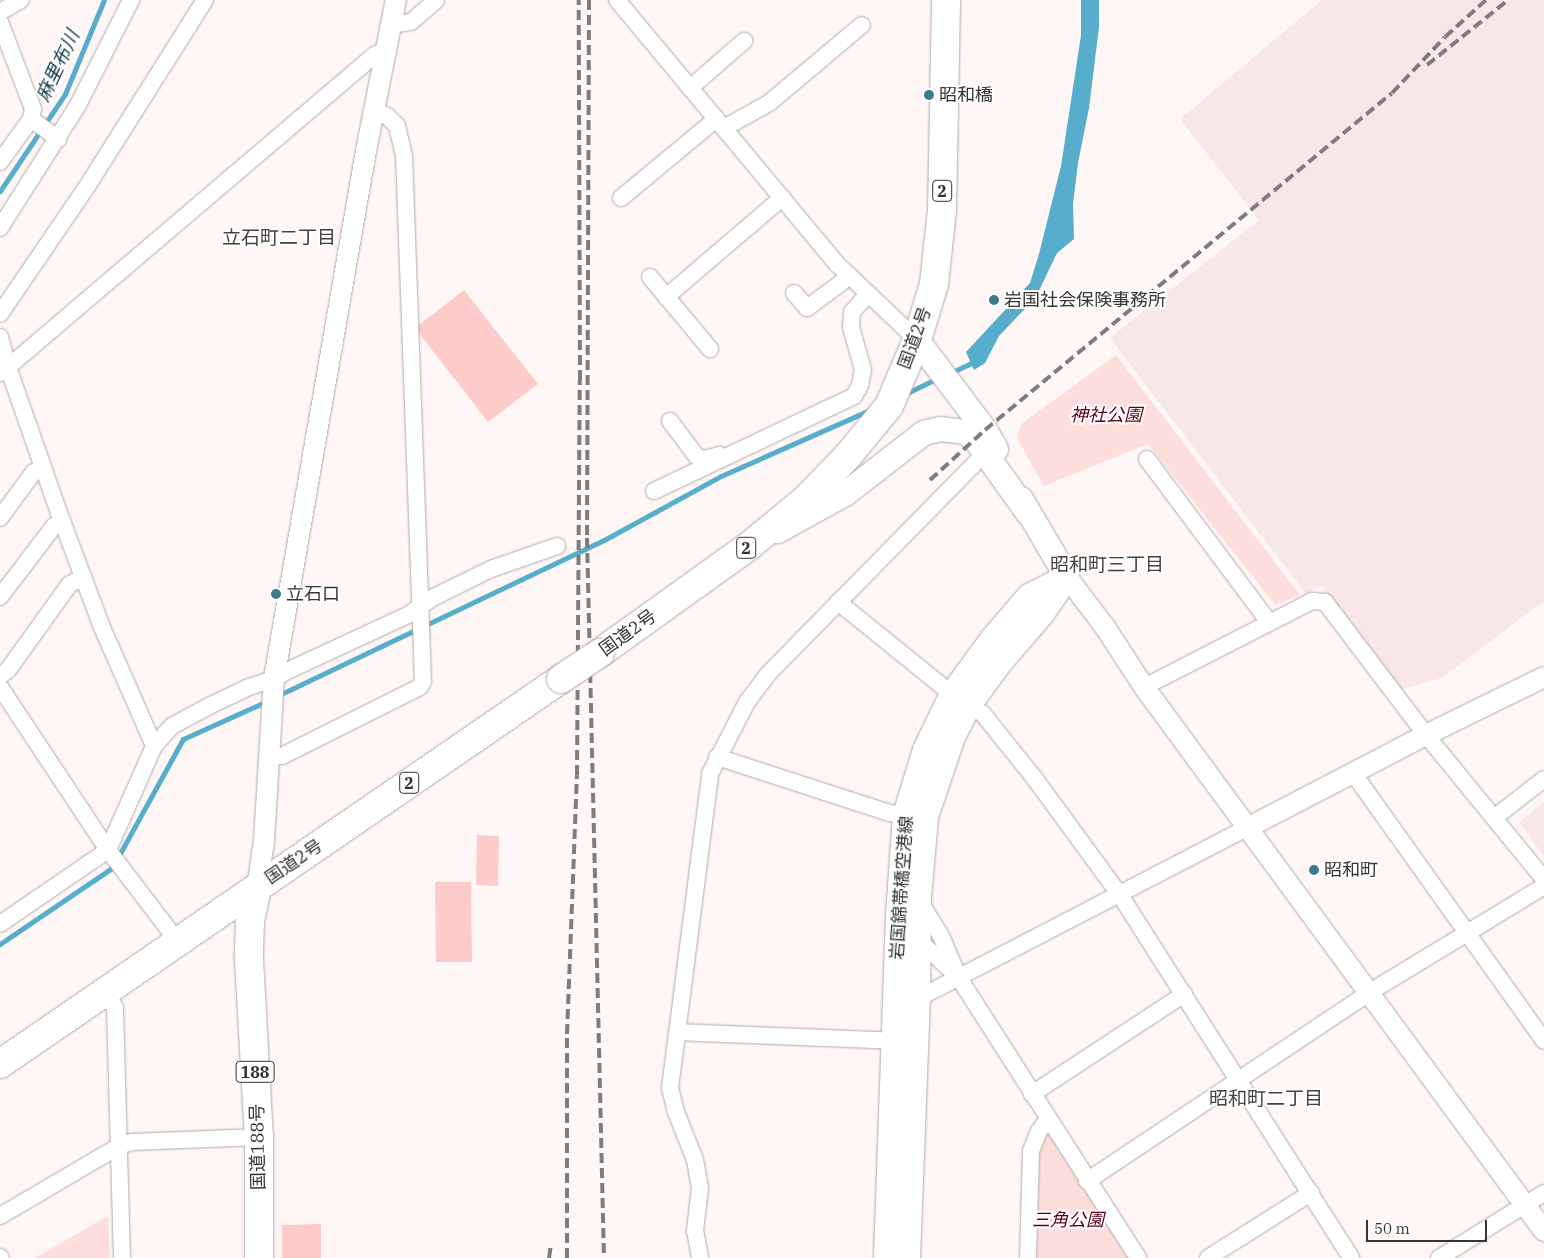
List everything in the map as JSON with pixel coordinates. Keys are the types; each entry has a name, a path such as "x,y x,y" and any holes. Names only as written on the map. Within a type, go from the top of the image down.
{"highway":[{"name":"国道2号","path":"0,1064 600,653 749,546 805,500 846,458 889,406 917,340 934,284 942,210 946,0"},
{"name":"国道188号","path":"256,888 250,922 249,960 259,1137 259,1258"}],"main road":[{"path":"917,340 985,430 989,449 1067,578"},
{"path":"749,546 845,494 924,434 940,430 964,432 989,449"},
{"name":"岩国錦帯橋空港線","path":"908,1258 907,1003 898,915 916,816 952,737 961,699 999,664 1042,614 1067,578"},
{"name":"岩国錦帯橋空港線","path":"907,1003 919,942 916,816"},
{"name":"岩国錦帯橋空港線","path":"886,1258 906,1041"}],"street":[{"path":"0,12 21,0"},
{"path":"0,228 55,137 78,106 110,38 131,0"},
{"path":"0,314 88,185 205,0"},
{"path":"256,888 264,840 273,684 374,110 396,0"},
{"path":"391,25 411,22 436,0"},
{"path":"617,0 848,275 917,340"},
{"path":"0,22 33,109 34,121 0,162"},
{"path":"621,198 720,124 769,103 862,25"},
{"path":"690,88 744,41"},
{"path":"4,370 374,55 386,50"},
{"path":"268,756 282,756 420,687 423,681 404,156 397,126 387,116 374,110"},
{"path":"34,121 55,137"},
{"path":"666,297 782,198"},
{"path":"794,293 807,308 842,283 848,275"},
{"path":"650,277 710,349"},
{"path":"654,491 854,396 860,385 863,370 851,327 852,312 868,294"},
{"path":"0,337 4,370 83,577 154,746"},
{"path":"670,421 697,457 705,460 737,448 740,451"},
{"path":"700,1258 695,1231 700,1188 695,1160 676,1112 670,1088 704,806 710,774 717,757 747,702 768,674 989,449"},
{"path":"1147,459 1269,622"},
{"path":"0,518 33,473 42,467"},
{"path":"0,597 54,526 62,522"},
{"path":"0,924 110,853 154,746 172,726 249,687 273,684 420,614 432,598 492,570 557,546"},
{"path":"0,676 8,670 68,585 83,577"},
{"path":"1067,578 1105,627 1144,687 1544,1231"},
{"path":"1144,687 1312,601 1324,602 1426,735 1544,880"},
{"path":"838,602 961,699 984,714 1035,779 1120,895 1351,1258"},
{"path":"907,1003 1120,895 1426,735 1544,677"},
{"path":"0,687 110,853 178,942"},
{"path":"717,757 889,812 916,816"},
{"path":"1352,773 1544,1041"},
{"path":"1494,818 1544,779"},
{"path":"1087,1181 1370,992 1544,886"},
{"path":"919,900 941,936 959,978 1138,1258"},
{"path":"898,915 919,942 959,978"},
{"path":"106,991 115,1008 121,1145 122,1258"},
{"path":"1032,1094 1184,994"},
{"path":"678,1032 906,1041"},
{"path":"1028,1258 1031,1151 1039,1131 1048,1119"},
{"path":"0,1216 121,1145 132,1142 259,1137"},
{"path":"1208,1258 1311,1193"},
{"path":"1439,1258 1544,1193"}],"shaded area":[{"path":"1322,0 1544,0 1544,601 1442,678 1400,690 1322,586 1306,594 1110,338 1259,220 1180,119"},
{"path":"1544,802 1544,856 1519,822"}],"green space":[{"name":"神社公園","path":"1116,355 1300,595 1275,605 1148,444 1044,486 1017,438 1021,424"},
{"name":"三角公園","path":"1051,1123 1138,1258 1028,1258 1031,1151"},
{"path":"108,1216 110,1258 35,1258"}],"water":[{"path":"1081,0 1099,0 1099,27 1089,108 1078,163 1073,204 1074,239 1057,253 1036,297 999,336 985,363 974,370 966,352 1030,283 1039,254 1061,166 1081,35"}],"building":[{"path":"464,290 538,384 488,422 415,328"},
{"path":"477,835 499,836 498,886 476,885"},
{"path":"435,882 471,882 472,962 436,962"},
{"path":"321,1224 321,1258 282,1258 282,1225"}],"waterway":[{"name":"麻里布川","path":"0,191 65,94 104,0"},
{"path":"950,373 971,363 975,359"},
{"path":"905,394 938,378"},
{"path":"279,695 604,540 721,476 872,409"},
{"path":"0,944 112,868 183,739 267,701"}],"railway":[{"path":"567,1258 567,1034 577,775 580,380 579,0"},
{"path":"589,0 587,538 604,1258"},
{"path":"930,480 985,430 1392,93 1445,37 1486,0"},
{"path":"1427,65 1508,0"},
{"path":"549,1258 551,1243"}],"place":[{"name":"昭和橋","path":"929,95"},
{"name":"岩国社会保険事務所","path":"994,300"},
{"name":"立石口","path":"276,594"},
{"name":"昭和町","path":"1314,870"}],"district":[{"name":"立石町二丁目","path":"279,238"},
{"name":"昭和町三丁目","path":"1107,565"},
{"name":"昭和町二丁目","path":"1266,1099"}]}
